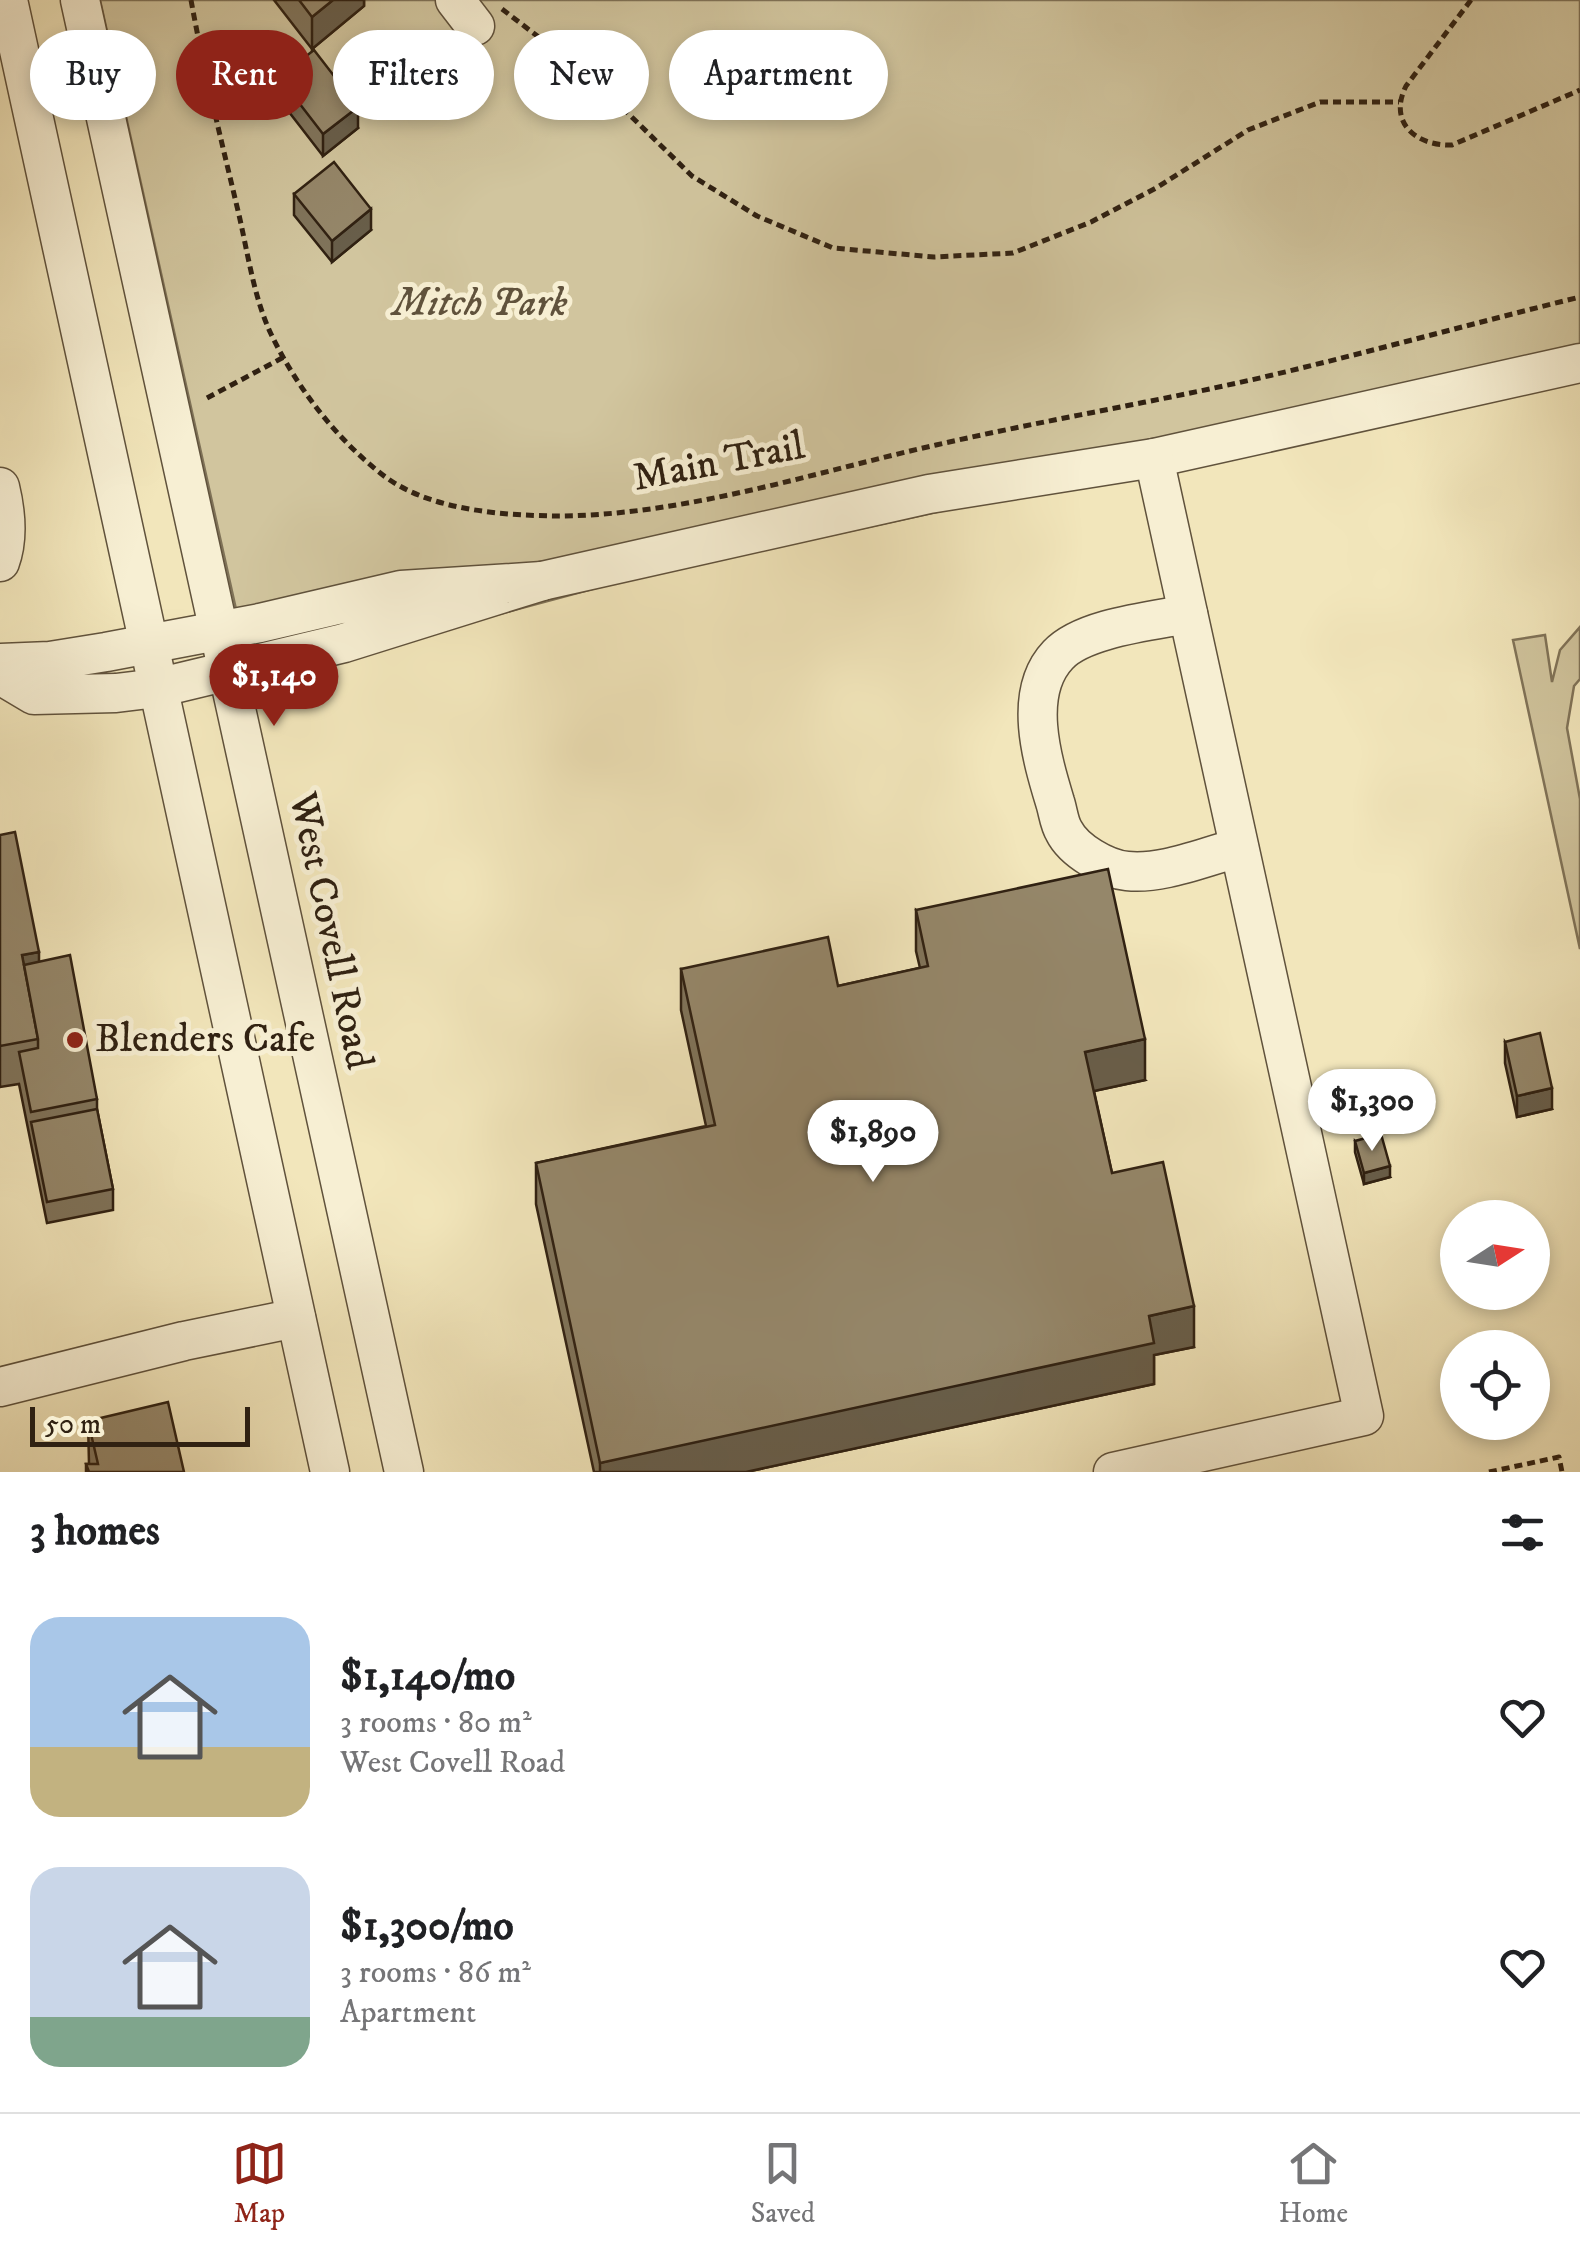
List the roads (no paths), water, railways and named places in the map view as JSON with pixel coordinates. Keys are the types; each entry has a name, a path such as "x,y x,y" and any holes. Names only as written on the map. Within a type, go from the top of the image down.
{"street":[{"path":"8,0 10,58 148,644 330,1472"},
{"name":"West Covell Road","path":"80,0 404,1472"},
{"path":"0,675 34,695 157,688 344,643 542,581 928,494 1154,458 1580,363"},
{"path":"1112,1472 1364,1416 1154,458"},
{"path":"0,487 6,511 0,562"},
{"path":"0,663 50,661 148,644 401,590 542,581"},
{"path":"338,603 344,643"},
{"path":"1188,614 1080,640 1059,654 1040,690 1038,717 1048,777 1064,832 1089,857 1125,872 1154,870 1240,848"},
{"path":"0,1387 184,1341 296,1318"}],"place":[{"name":"Blenders Cafe","path":"75,1040"}],"park label":[{"name":"Mitch Park","path":"480,304"}]}
